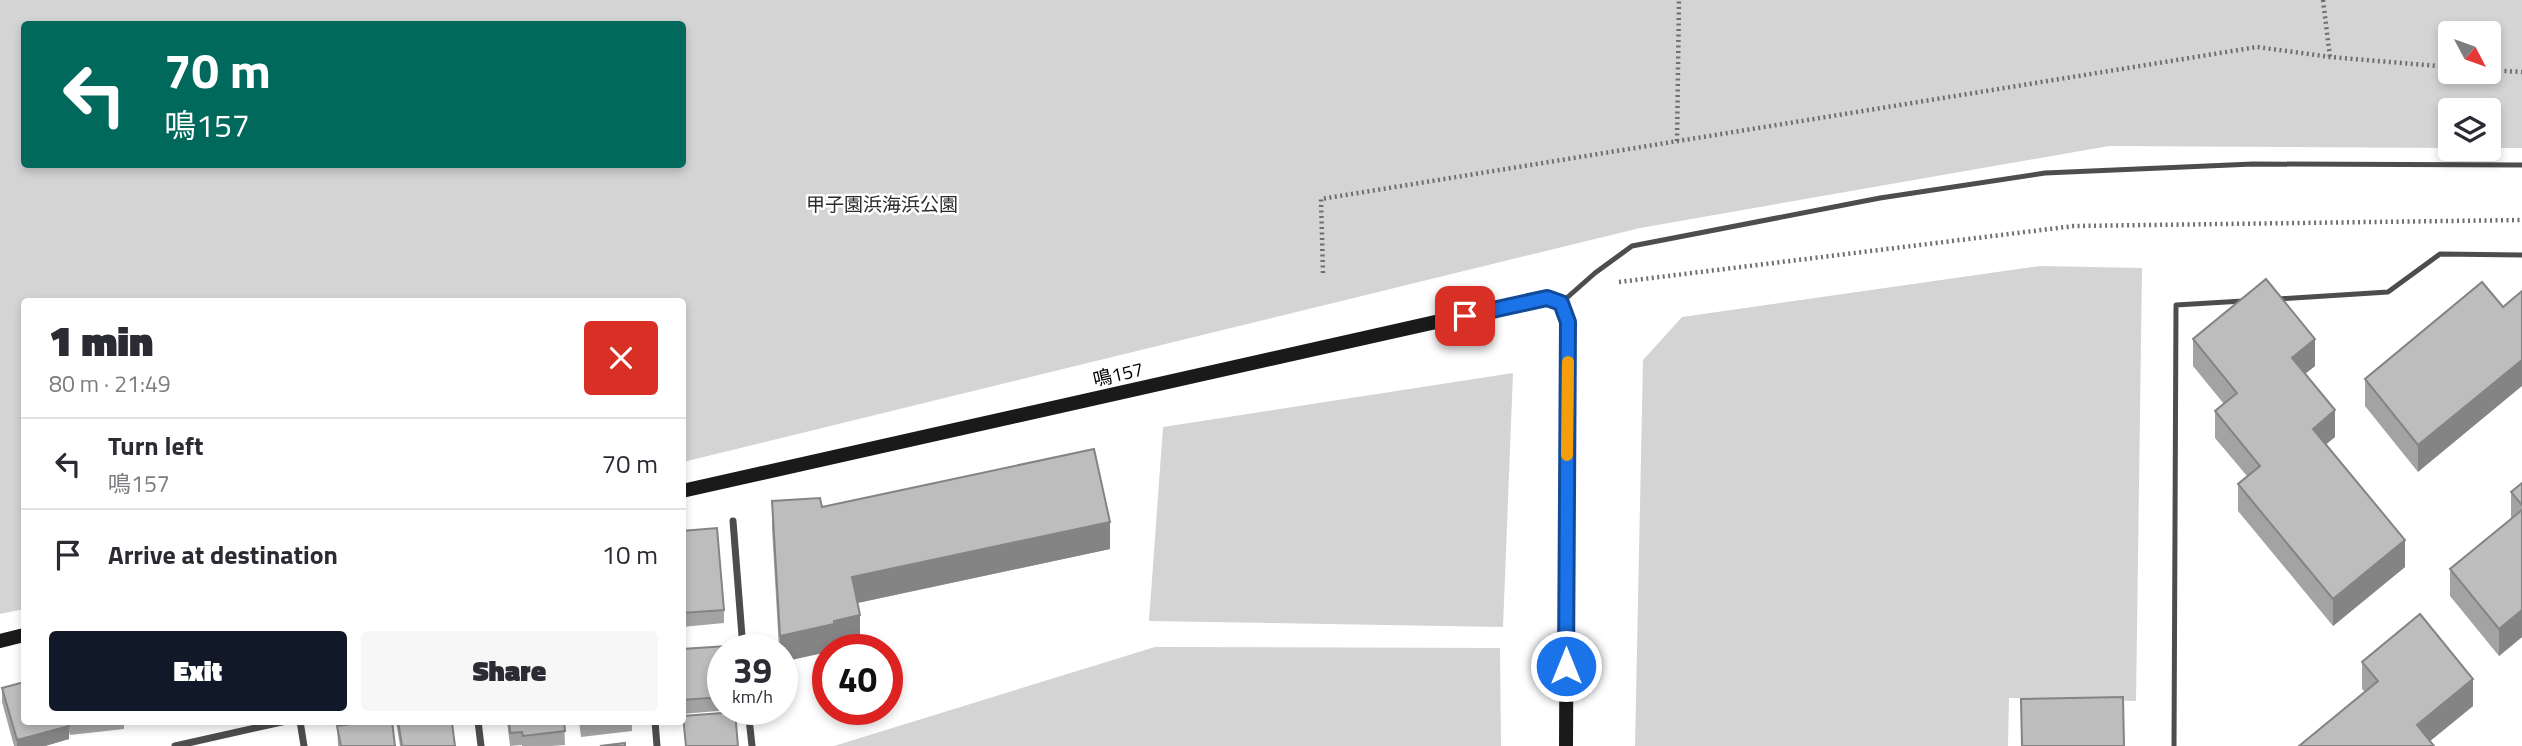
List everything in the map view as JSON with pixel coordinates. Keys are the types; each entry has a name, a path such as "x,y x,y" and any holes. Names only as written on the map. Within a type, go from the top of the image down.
{"street":[{"name":"鳴157","path":"686,490 1547,298 1561,303"},
{"path":"1561,303 1568,322 1566,746"},
{"path":"733,521 742,634"},
{"path":"0,640 21,636"},
{"path":"176,746 268,725"},
{"path":"301,725 304,746"},
{"path":"478,725 481,746"},
{"path":"654,725 657,746"},
{"path":"750,725 752,746"}],"lane":[{"path":"1561,303 1595,273 1632,246 1880,198 2045,173 2253,164 2522,165"},
{"path":"2269,299 2388,292 2440,254 2522,255"},
{"path":"2174,746 2176,305 2256,300"}],"path":[{"path":"1677,141 1679,0"},
{"path":"2323,0 2330,57"},
{"path":"1323,273 1321,199 2257,47 2330,57 2438,66"},
{"path":"2501,71 2522,72"},
{"path":"1595,273 1622,283 2074,226 2522,220"}],"green space":[{"name":"甲子園浜海浜公園","path":"0,0 2522,0 2522,148 2501,148 2501,98 2438,98 2438,148 2109,146 1640,228 686,461 686,298 21,298 21,610 0,614"},
{"path":"2040,266 2142,268 2136,701 2009,698 2008,746 1635,746 1643,360 1682,317"},
{"path":"1513,373 1503,627 1149,621 1163,427"},
{"path":"1155,647 1500,648 1501,746 834,746"}],"building":[{"path":"2266,279 2315,339 2292,358 2335,410 2313,429 2405,540 2333,599 2238,484 2260,466 2215,411 2237,393 2193,339"},
{"path":"2482,282 2503,307 2522,291 2522,360 2418,445 2365,379"},
{"path":"1094,449 1110,522 852,577 860,615 834,621 834,624 780,634 772,501 820,498 822,507"},
{"path":"2522,483 2522,505 2511,492"},
{"path":"2522,510 2522,610 2499,629 2450,569"},
{"path":"717,528 724,610 686,613 686,531"},
{"path":"2420,614 2473,679 2417,725 2434,746 2299,746 2378,681 2362,662"},
{"path":"707,647 707,698 686,700 686,649"},
{"path":"21,683 21,725 69,726 17,740 2,688"},
{"path":"2123,697 2124,746 2022,746 2021,699"},
{"path":"707,714 707,725 736,725 738,746 686,746 684,725 686,716"},
{"path":"392,725 395,746 341,746 337,726"},
{"path":"399,725 452,725 455,746 402,746"},
{"path":"509,725 564,725 565,731 523,736 522,732 510,733"},
{"path":"625,743 625,746 600,746"}],"slow traffic":[{"path":"1567,455 1568,362"}],"route":[{"path":"1465,316 1547,298 1561,303 1568,322 1566,666"}]}
